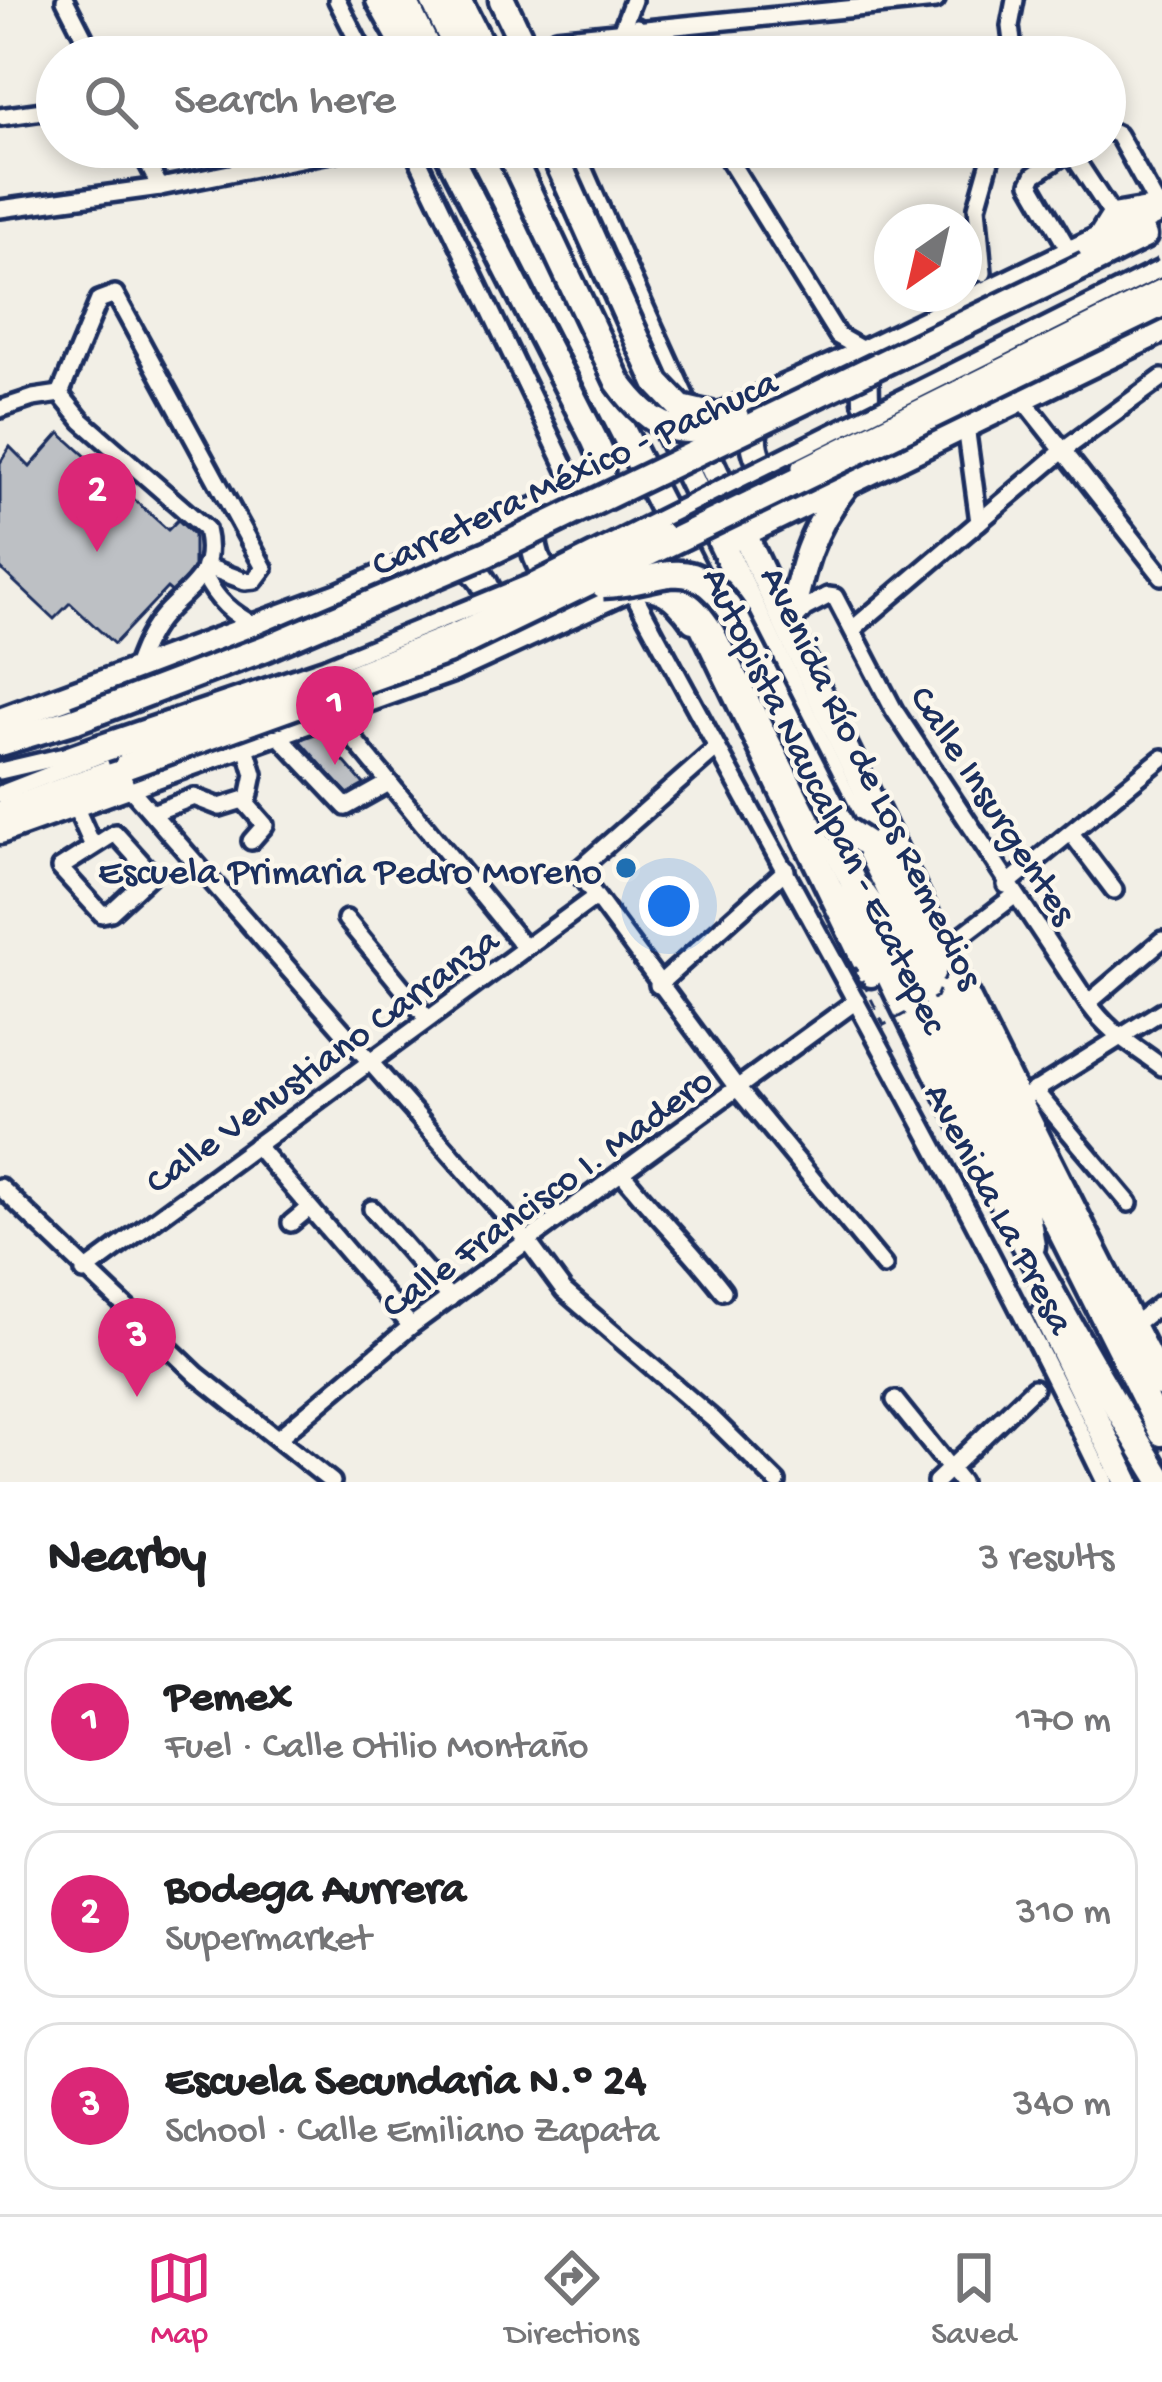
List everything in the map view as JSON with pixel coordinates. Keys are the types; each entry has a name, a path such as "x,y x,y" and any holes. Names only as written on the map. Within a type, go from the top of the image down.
{"highway":[{"path":"433,0 451,36"},
{"path":"458,0 476,36"},
{"path":"488,0 504,36"},
{"path":"502,0 519,36"},
{"path":"391,7 401,36"},
{"path":"391,7 415,36"},
{"path":"0,721 339,596 539,509 601,475 602,457 456,168"},
{"name":"Autopista Naucalpan - Ecatepec","path":"474,168 667,549 849,932 1127,1482"},
{"name":"Autopista Naucalpan - Ecatepec","path":"489,168 852,880 884,969 983,1168 1096,1375 1162,1482"},
{"path":"517,168 618,382 633,403 665,426 686,431 720,425 775,401 816,395"},
{"name":"Avenida Río de Los Remedios","path":"542,168 866,843 943,953 1025,1096 1162,1384"},
{"path":"560,168 665,395 681,408 706,416 744,413"},
{"name":"Avenida Río de Los Remedios","path":"578,168 811,682 943,953 1162,1433"},
{"name":"Carretera México - Pachuca","path":"0,743 76,720 266,649 429,580 816,395 1161,212"},
{"path":"670,438 1083,253"},
{"path":"0,831 472,659 586,595 1162,304"},
{"path":"721,544 1162,330"},
{"path":"866,352 864,392 870,412 891,435 922,446"},
{"path":"768,395 753,432 760,464 790,490 823,493"},
{"path":"789,627 806,553 822,515 851,479"},
{"path":"539,509 533,544 539,566 561,591 586,595 630,587 661,588 677,598 708,641"},
{"path":"424,556 446,556 466,563 488,587 494,620 487,641 472,659"},
{"path":"0,814 447,651 586,595 672,572 705,582 737,620 844,828 866,843"}],"street":[{"path":"65,0 83,36"},
{"path":"337,0 355,36"},
{"path":"626,36 633,0"},
{"path":"571,36 936,0"},
{"path":"1011,36 1015,0"},
{"path":"0,118 36,112"},
{"path":"1111,213 1161,212 1126,149"},
{"path":"150,168 160,187"},
{"path":"0,209 160,187 255,168"},
{"path":"422,168 577,491"},
{"path":"734,168 838,336 866,352"},
{"path":"977,204 988,168"},
{"path":"1044,168 1030,183 1083,253 1111,213"},
{"path":"1084,168 1111,213"},
{"path":"0,794 103,748 325,667 535,581 1162,268"},
{"path":"0,771 103,748 338,678 457,630 1162,287"},
{"path":"59,394 99,300 116,294 264,568 256,580 245,581 204,571"},
{"path":"789,627 805,608 827,596 835,597 854,628 1065,449 1162,378"},
{"path":"0,409 59,394"},
{"path":"59,394 82,422 206,529 204,571 214,596 230,613 257,627"},
{"path":"1028,406 1162,576"},
{"path":"966,426 979,522"},
{"path":"133,674 162,616 204,571"},
{"name":"Avenida La Presa","path":"630,587 856,1001 1105,1482"},
{"name":"Calle Insurgentes","path":"854,628 894,710 1088,1004 1108,1032 1124,1037 1162,1067"},
{"path":"332,712 525,948"},
{"path":"276,733 346,807 389,783"},
{"path":"152,813 194,797 220,807 251,796 254,786 245,744"},
{"path":"717,748 577,871 738,1089 884,1266"},
{"path":"943,953 1071,833 1162,758"},
{"path":"128,786 528,1242 563,1291 714,1420 777,1482"},
{"path":"243,800 265,825 251,841"},
{"path":"75,806 92,844"},
{"path":"116,832 152,874 106,915 60,871 92,844 116,832"},
{"path":"1071,833 1114,890"},
{"path":"658,985 786,870"},
{"name":"Calle Venustiano Carranza","path":"84,1272 595,897"},
{"path":"346,919 427,1018"},
{"path":"1088,1004 1162,940"},
{"name":"Calle Francisco I. Madero","path":"278,1438 411,1326 856,1001"},
{"path":"1129,1203 1025,1096 1162,1011"},
{"path":"256,1145 411,1326"},
{"path":"622,1173 724,1292"},
{"path":"0,1187 197,1375 278,1438 321,1479"},
{"path":"292,1223 309,1208"},
{"path":"372,1209 450,1298"},
{"path":"1132,1325 1162,1303"},
{"path":"936,1482 1034,1388"},
{"path":"896,1400 962,1482"}],"path":[{"path":"849,971 856,968 884,1025 936,997 943,953"}],"building":[{"path":"60,433 168,530 178,520 194,535 194,584 180,599 167,588 114,644 70,603 54,619 0,568 0,463 10,447 30,467"},
{"path":"315,728 369,790 355,803 300,741"}],"place":[{"name":"Bodega Aurrera","path":"97,552"},
{"name":"Pemex","path":"335,765"},
{"name":"Escuela Primaria Pedro Moreno","path":"626,868"},
{"name":"Escuela Secundaria N.º 24","path":"137,1397"}]}
